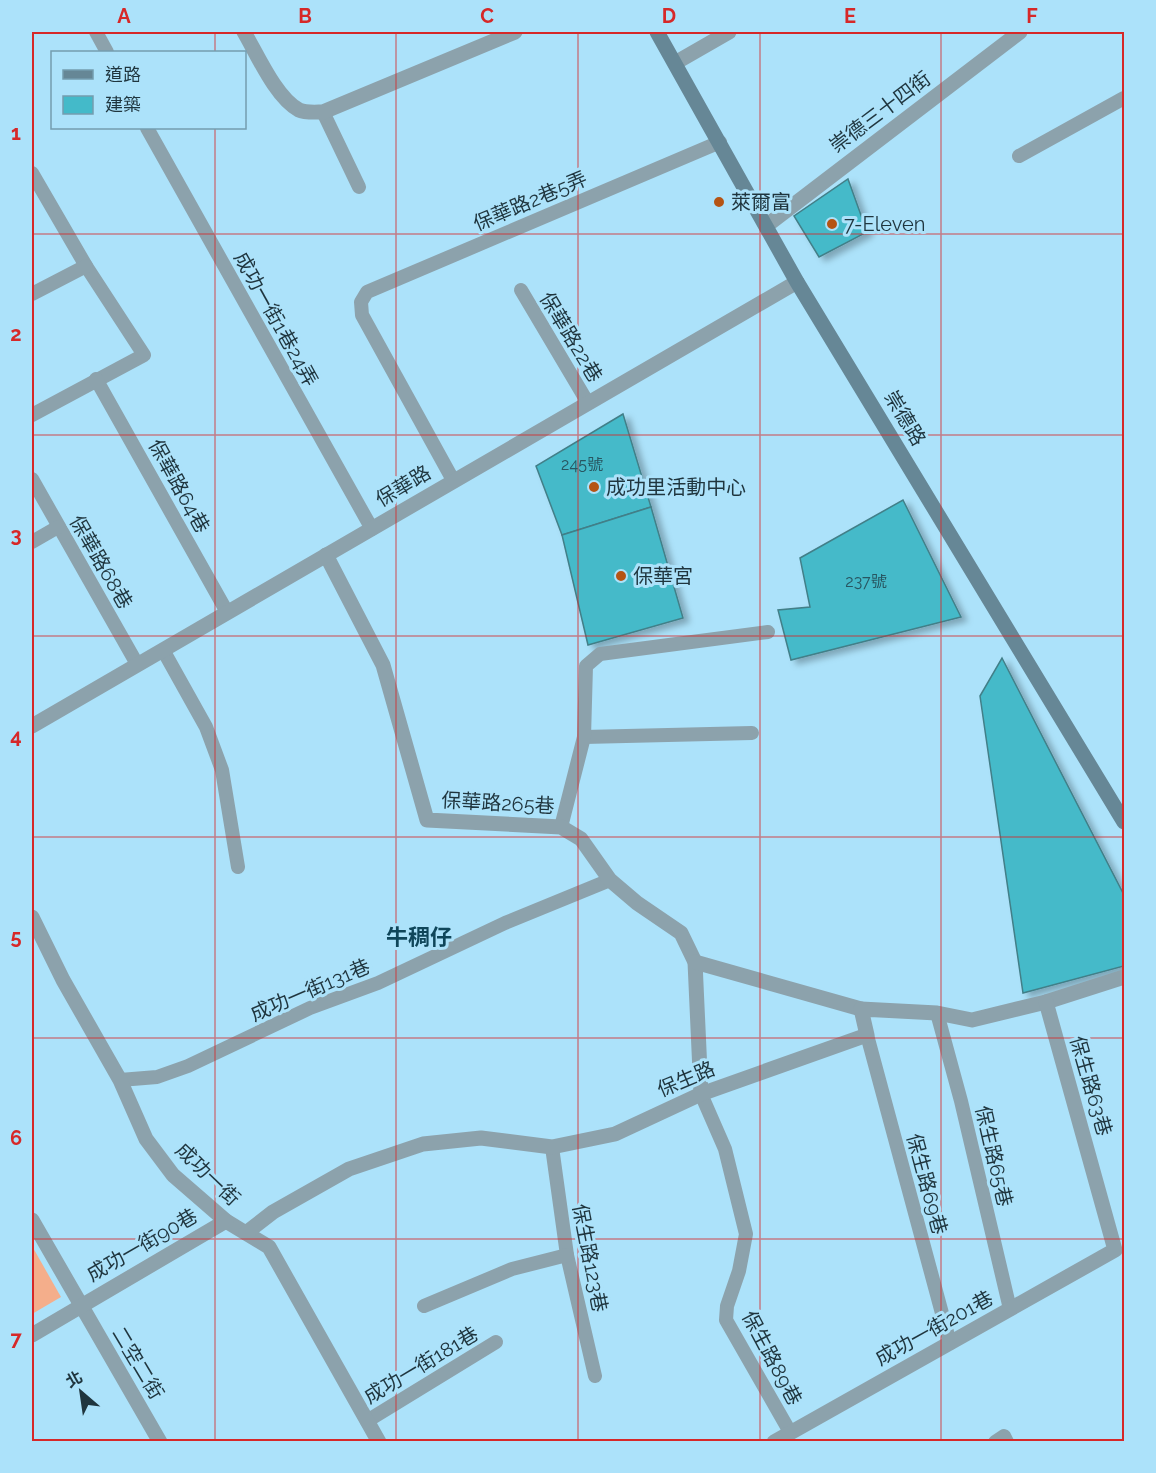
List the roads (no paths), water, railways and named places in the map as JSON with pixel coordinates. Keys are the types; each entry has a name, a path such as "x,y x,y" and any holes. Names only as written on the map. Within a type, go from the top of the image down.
{"street":[{"path":"244,32 270,77 289,102 301,111 323,112 515,32"},
{"name":"崇德路","path":"657,32 797,282 1125,822"},
{"path":"675,63 729,32"},
{"name":"崇德三十四街","path":"766,226 1020,32"},
{"name":"保華路","path":"32,726 797,282"},
{"name":"保華路265巷","path":"326,555 383,665 427,820 561,827 581,839 610,880 637,903 681,933 695,962 700,1094"},
{"name":"成功一街","path":"32,917 63,980 120,1080 146,1138 173,1175 226,1221 269,1247 379,1442"},
{"path":"695,962 861,1009 937,1013 972,1020 1046,1002 1125,977"},
{"name":"保生路63巷","path":"1046,1002 1115,1250"},
{"path":"861,1009 867,1035"},
{"name":"保生路","path":"246,1233 273,1212 349,1170 423,1144 481,1138 552,1147 615,1134 700,1094 867,1035"},
{"name":"二空二街","path":"32,1220 160,1442"},
{"name":"成功一街90巷","path":"32,1335 226,1221"},
{"name":"成功一街201巷","path":"774,1442 1115,1250"}],"lane":[{"path":"96,32 106,51"},
{"path":"1018,156 1125,98"},
{"path":"323,112 359,188"},
{"name":"成功一街1巷24弄","path":"148,129 372,529"},
{"name":"保華路2巷5弄","path":"453,480 362,315 361,302 367,292 720,142"},
{"path":"32,173 86,266 144,355 32,415"},
{"path":"32,294 86,266"},
{"name":"保華路22巷","path":"521,290 588,403"},
{"name":"保華路64巷","path":"96,379 227,612"},
{"name":"保華路68巷","path":"32,479 137,664"},
{"path":"32,542 58,527"},
{"path":"561,827 584,737 586,666 600,654 768,632"},
{"path":"163,650 206,727 222,770 238,867"},
{"path":"584,737 752,733"},
{"name":"成功一街131巷","path":"120,1080 157,1077 188,1066 310,1008 378,983 505,923 610,880"},
{"name":"保生路65巷","path":"937,1013 962,1101 1010,1309"},
{"name":"保生路69巷","path":"867,1035 950,1343"},
{"name":"保生路89巷","path":"700,1094 725,1149 746,1234 726,1320 790,1432"},
{"name":"保生路123巷","path":"552,1147 567,1255 595,1376"},
{"path":"424,1306 512,1269 567,1255"},
{"name":"成功一街181巷","path":"367,1420 496,1342"},
{"path":"995,1442 1004,1436 1007,1442"}],"place":[{"name":"萊爾富","path":"719,202"},
{"name":"7-Eleven","path":"832,224"},
{"name":"成功里活動中心","path":"594,487"},
{"name":"保華宮","path":"621,576"}],"district":[{"name":"牛稠仔","path":"419,937"}]}
